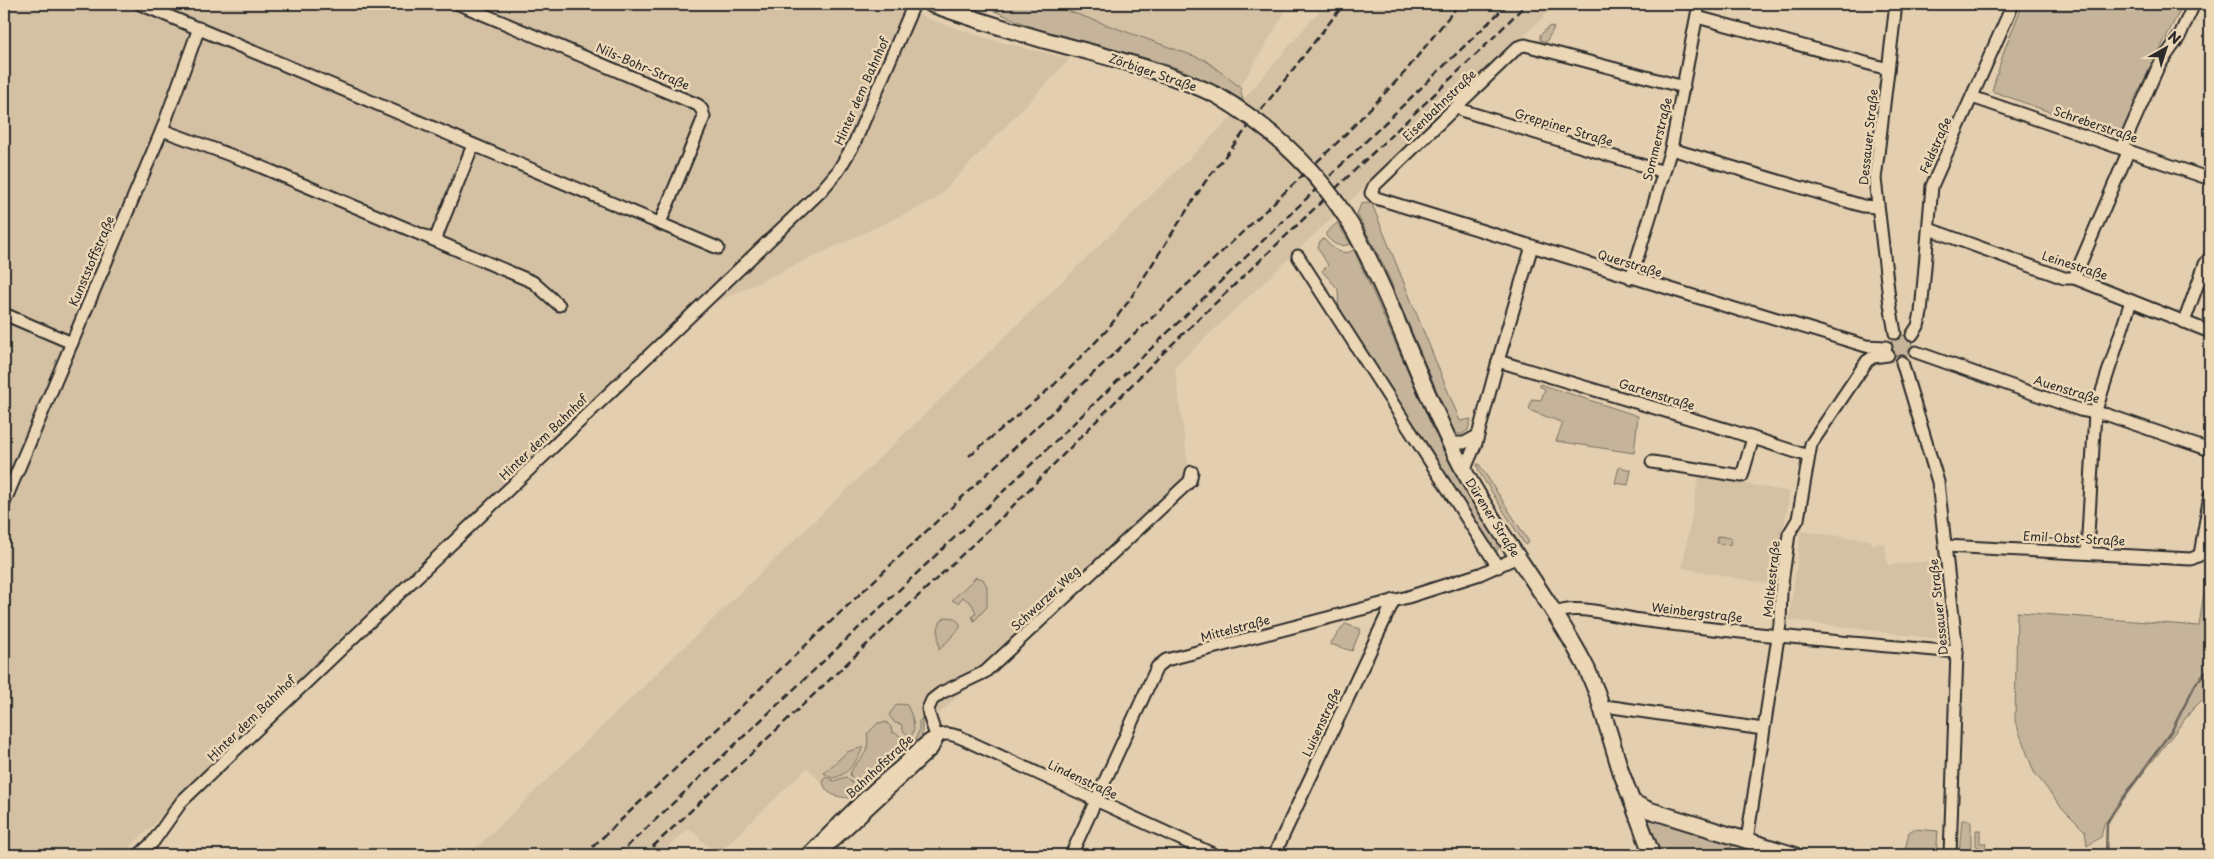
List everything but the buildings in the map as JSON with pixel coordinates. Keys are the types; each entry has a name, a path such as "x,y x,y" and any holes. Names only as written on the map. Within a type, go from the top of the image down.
{"main road":[{"name":"Zörbiger Straße","path":"931,4 1030,36 1148,68 1186,81 1218,96 1251,117 1289,148 1323,184 1354,230"},
{"name":"Dürener Straße","path":"1354,230 1376,274 1464,471 1587,668 1603,709 1632,802 1652,855"},
{"path":"1632,802 1648,810 1793,855"},
{"path":"1760,855 1793,855"}],"street":[{"path":"140,4 718,248"},
{"name":"Nils-Bohr-Straße","path":"459,4 698,105 704,117 660,223"},
{"name":"Hinter dem Bahnhof","path":"139,855 153,842 182,801 821,191 838,171 854,144 914,4"},
{"name":"Sommerstraße","path":"1632,278 1671,149 1699,4"},
{"name":"Dessauer Straße","path":"1895,333 1877,207 1875,179 1896,4"},
{"name":"Feldstraße","path":"1912,335 1921,317 1932,186 2013,4"},
{"path":"2074,278 2158,67 2179,37 2194,4"},
{"path":"1697,17 1888,69"},
{"name":"Kunststoffstraße","path":"4,503 162,130 199,28"},
{"name":"Eisenbahnstraße","path":"1371,193 1374,186 1518,47 1532,46 1684,87"},
{"name":"Schreberstraße","path":"1972,96 2210,179"},
{"name":"Greppiner Straße","path":"1457,106 1464,111 1664,172"},
{"path":"162,130 252,163 533,282 560,305"},
{"path":"435,240 473,145"},
{"path":"1671,149 1863,206 1877,207"},
{"name":"Querstraße","path":"1371,193 1376,198 1547,252 1887,351"},
{"name":"Leinestraße","path":"1929,228 2064,278 2074,278 2210,332"},
{"path":"1464,471 1472,455 1532,246"},
{"name":"Dürener Straße","path":"1298,256 1498,568"},
{"path":"2184,322 2204,264 2210,257"},
{"path":"2087,552 2095,413 2131,300"},
{"path":"4,314 72,343"},
{"path":"1902,331 1912,335 1916,343 1916,352 1912,358 1902,362 1892,360 1887,351 1888,338 1902,331"},
{"name":"Moltkestraße","path":"1747,840 1778,636 1781,590 1789,534 1798,519 1811,444 1867,361 1887,351"},
{"name":"Auenstraße","path":"1916,352 2080,410 2108,415 2210,450"},
{"name":"Gartenstraße","path":"1498,361 1808,456"},
{"name":"Dessauer Straße","path":"1902,362 1938,482 1957,652 1950,855"},
{"path":"1450,443 1464,443 1476,436"},
{"path":"1652,462 1742,476 1753,438"},
{"name":"Schwarzer Weg","path":"938,737 928,709 932,700 941,693 985,672 1190,481 1192,472"},
{"name":"Emil-Obst-Straße","path":"1946,546 2191,559 2200,554 2210,495"},
{"name":"Mittelstraße","path":"1071,855 1157,667 1166,660 1394,600 1498,568 1518,557"},
{"name":"Luisenstraße","path":"1274,855 1394,600"},
{"name":"Weinbergstraße","path":"1555,614 1570,608 1639,620 1778,636 1957,652"},
{"path":"1603,709 1612,707 1763,729"},
{"name":"Lindenstraße","path":"938,737 948,734 955,736 1215,855"},
{"name":"Bahnhofstraße","path":"807,855 880,782 896,771 924,743 938,737"},
{"name":"Bahnhofstraße","path":"818,855 932,749 938,737"}],"shaded area":[{"path":"4,4 895,4 935,21 989,39 1070,59 935,200 712,304 121,855 4,855"},
{"path":"1000,4 1049,4 1205,60 1240,87 1243,100 1183,70 1146,58 1034,28 992,10"},
{"path":"1049,4 1290,4 1240,87 1205,60"},
{"path":"1325,4 1557,4 1175,367 1189,473 1185,483 849,798 835,796 807,768 717,855 689,828 660,855 469,855 1232,117 1243,100"},
{"path":"2023,4 2183,4 2135,98 2137,103 2121,138 1992,91 2005,48"},
{"path":"1550,26 1554,28 1546,42 1540,40 1540,35"},
{"path":"1361,204 1372,204 1460,421 1471,419 1468,430 1462,434 1457,434 1453,429 1384,266 1357,214"},
{"path":"1337,223 1351,244 1337,245 1326,236 1326,233"},
{"path":"1324,239 1341,252 1354,250 1443,450 1498,542 1498,549 1495,553 1435,464 1435,456 1419,431 1415,433 1339,315 1338,289 1322,271 1328,265 1318,248 1320,241"},
{"path":"1901,335 1911,342 1912,346 1905,356 1901,357 1891,350 1890,346 1897,336"},
{"path":"1540,384 1638,416 1634,453 1556,441 1563,423 1529,410 1532,399 1541,400 1545,389 1539,386"},
{"path":"1477,464 1479,464 1529,542 1525,545 1479,472"},
{"path":"1619,467 1631,470 1628,485 1615,483"},
{"path":"1699,475 1790,492 1774,585 1682,568"},
{"path":"1801,531 1870,540 1871,544 1885,543 1888,565 1928,561 1941,632 1938,639 1789,620"},
{"path":"1718,536 1731,538 1730,545 1717,543"},
{"path":"2210,549 2210,692 2192,710 2104,824 2101,837 2087,846 2085,831 2062,808 2034,772 2015,721 2017,612 2199,626"},
{"path":"976,577 983,579 987,587 987,607 974,621 972,616 976,613 972,604 963,597 958,603 952,600"},
{"path":"946,617 955,618 960,624 960,628 939,650 939,627 942,620"},
{"path":"1345,624 1361,629 1352,651 1330,644"},
{"path":"897,704 907,705 911,713 914,729 911,737 903,731 901,724 895,723 889,715"},
{"path":"922,718 922,737 917,746 915,740 919,731 919,721"},
{"path":"886,722 891,727 892,732 899,735 905,741 905,744 862,785 859,785 850,775 865,754 868,742 867,734 878,723"},
{"path":"863,747 855,762 842,775 832,778 824,773 847,752"},
{"path":"826,777 834,781 846,777 859,790 849,798 836,796 826,789 823,780"},
{"path":"1649,817 1732,842 1733,845 1732,847 1707,855 1661,855 1647,820"},
{"path":"1962,820 1969,820 1971,823 1971,850 1966,855 1959,853"},
{"path":"1914,829 1938,831 1936,855 1904,855 1909,832"},
{"path":"1976,830 1980,830 1980,843 1986,843 1985,850 1976,846"}],"waterway":[{"path":"2106,855 2107,823 2172,730 2196,683 2210,668"}],"railway":[{"path":"969,456 1055,384 1107,330 1128,302 1205,182 1344,4"},
{"path":"584,855 1341,139 1405,72 1459,4"},
{"path":"618,855 987,507 1508,4"},
{"path":"644,855 1004,515 1163,353 1486,45 1526,4"}]}
